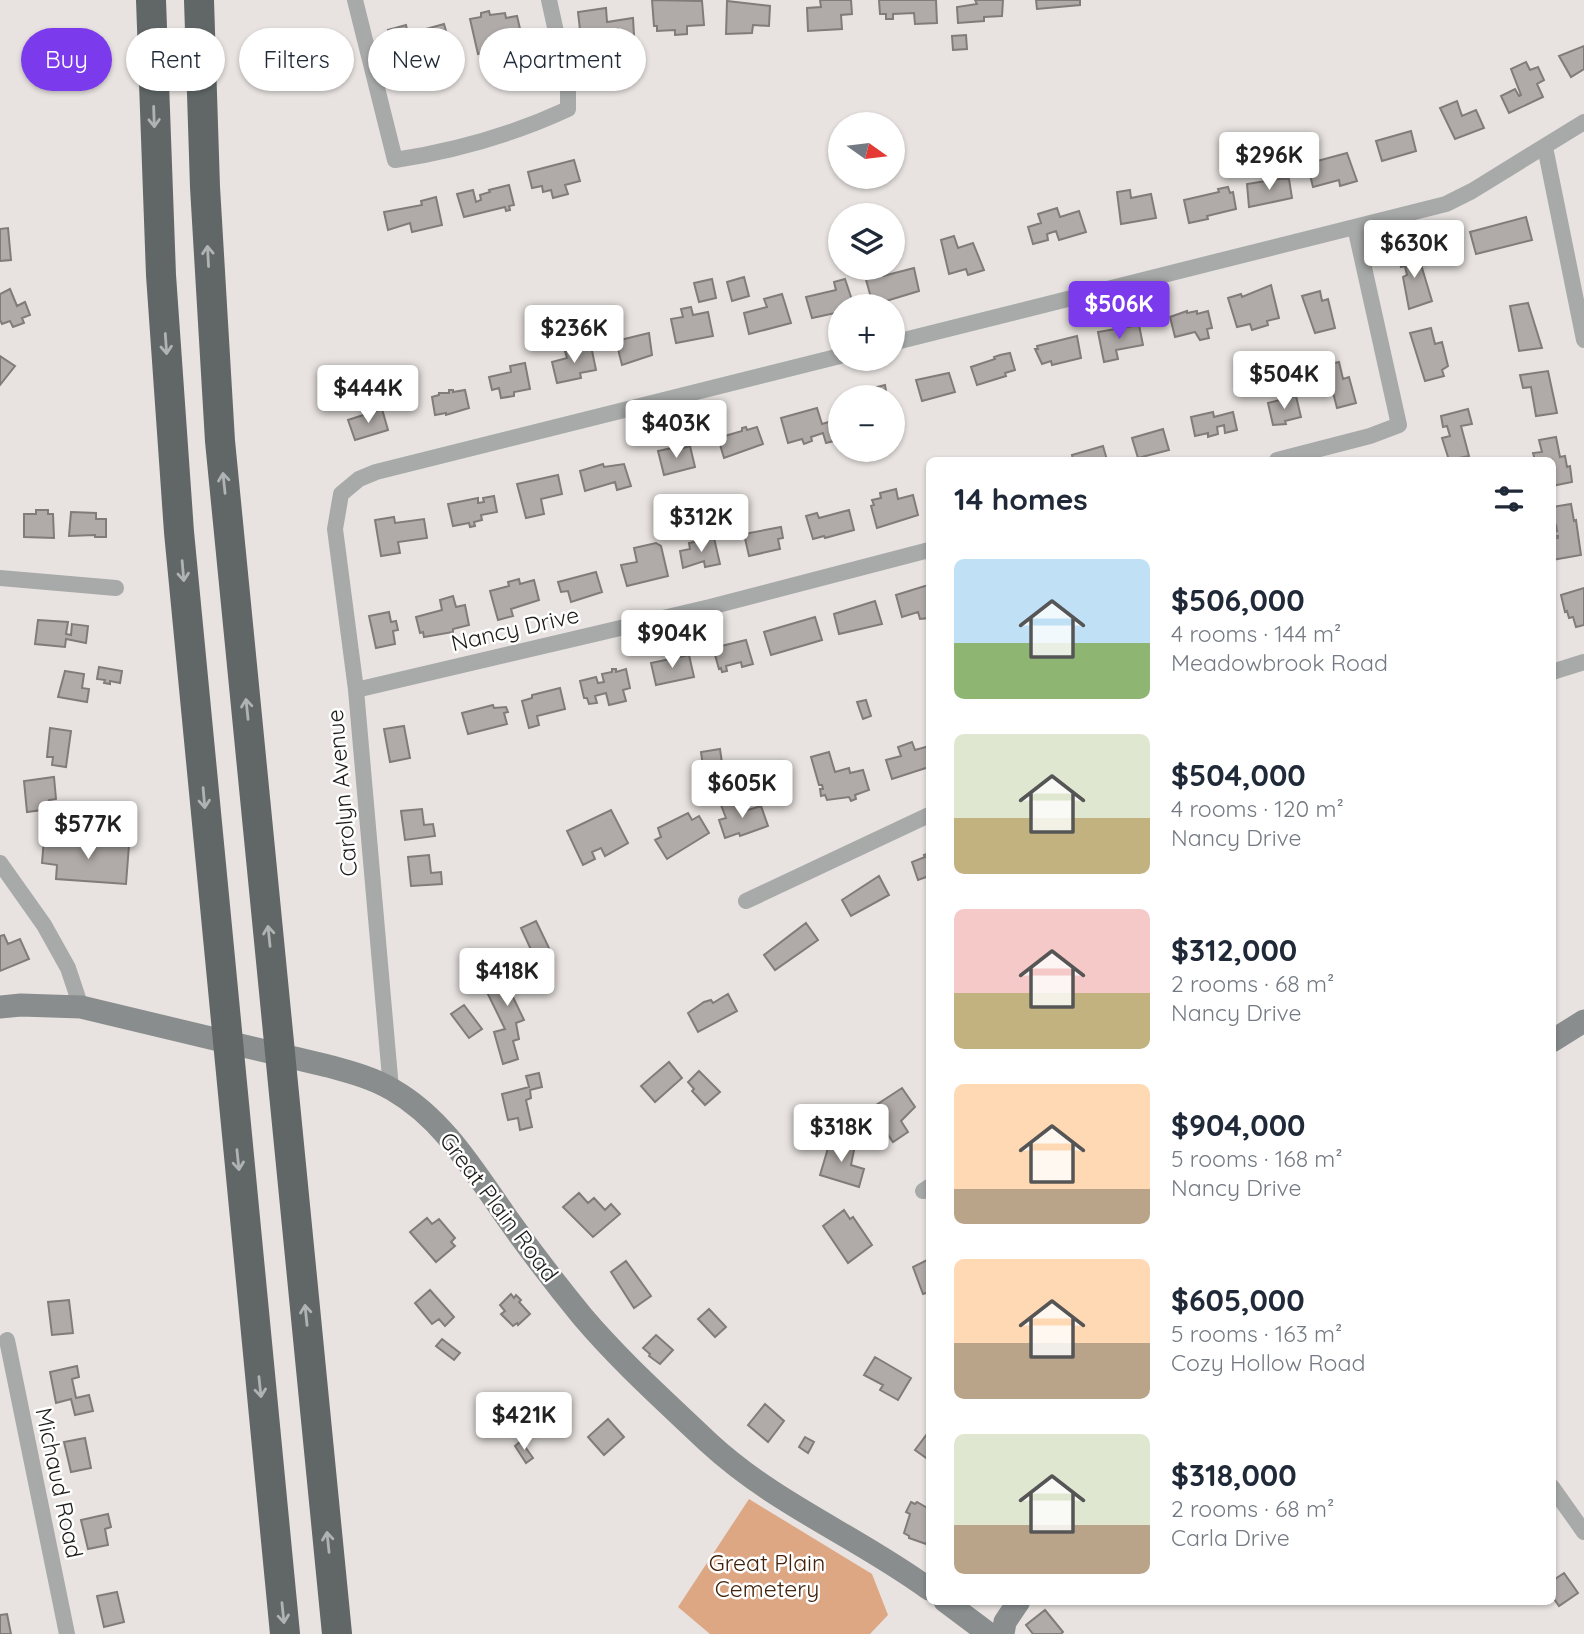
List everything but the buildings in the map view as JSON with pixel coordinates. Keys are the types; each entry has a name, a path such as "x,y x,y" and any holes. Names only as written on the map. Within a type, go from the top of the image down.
{"highway":[{"path":"151,0 158,201 173,457 285,1634"},
{"path":"199,0 205,187 220,441 337,1634"}],"main road":[{"name":"Great Plain Road","path":"0,1007 81,1007 328,1066 360,1075 391,1089 432,1121 471,1165 541,1265 584,1318 711,1445 763,1487 925,1584"},
{"path":"1556,1038 1584,1021"},
{"path":"950,1605 989,1634"},
{"path":"1003,1634 1005,1622 1016,1605"}],"street":[{"path":"355,0 395,160 428,155 531,125 568,108 568,86 549,0"},
{"path":"905,340 1446,204 1472,191 1584,122"},
{"path":"1545,147 1583,332"},
{"path":"1289,457 1370,436 1399,425 1354,228"},
{"name":"Carolyn Avenue","path":"391,1089 356,690 335,529 341,494 359,479 376,472 828,359"},
{"name":"Nancy Drive","path":"356,690 710,607 926,551"},
{"path":"0,578 116,588"},
{"path":"1556,671 1584,662"},
{"path":"746,901 926,816"},
{"path":"0,863 44,925 68,968 81,1007"},
{"name":"Michaud Road","path":"7,1340 67,1634"},
{"path":"1556,1493 1584,1532"}],"green space":[{"name":"Great Plain Cemetery","path":"749,1499 872,1574 888,1615 870,1634 710,1634 678,1607"}]}
